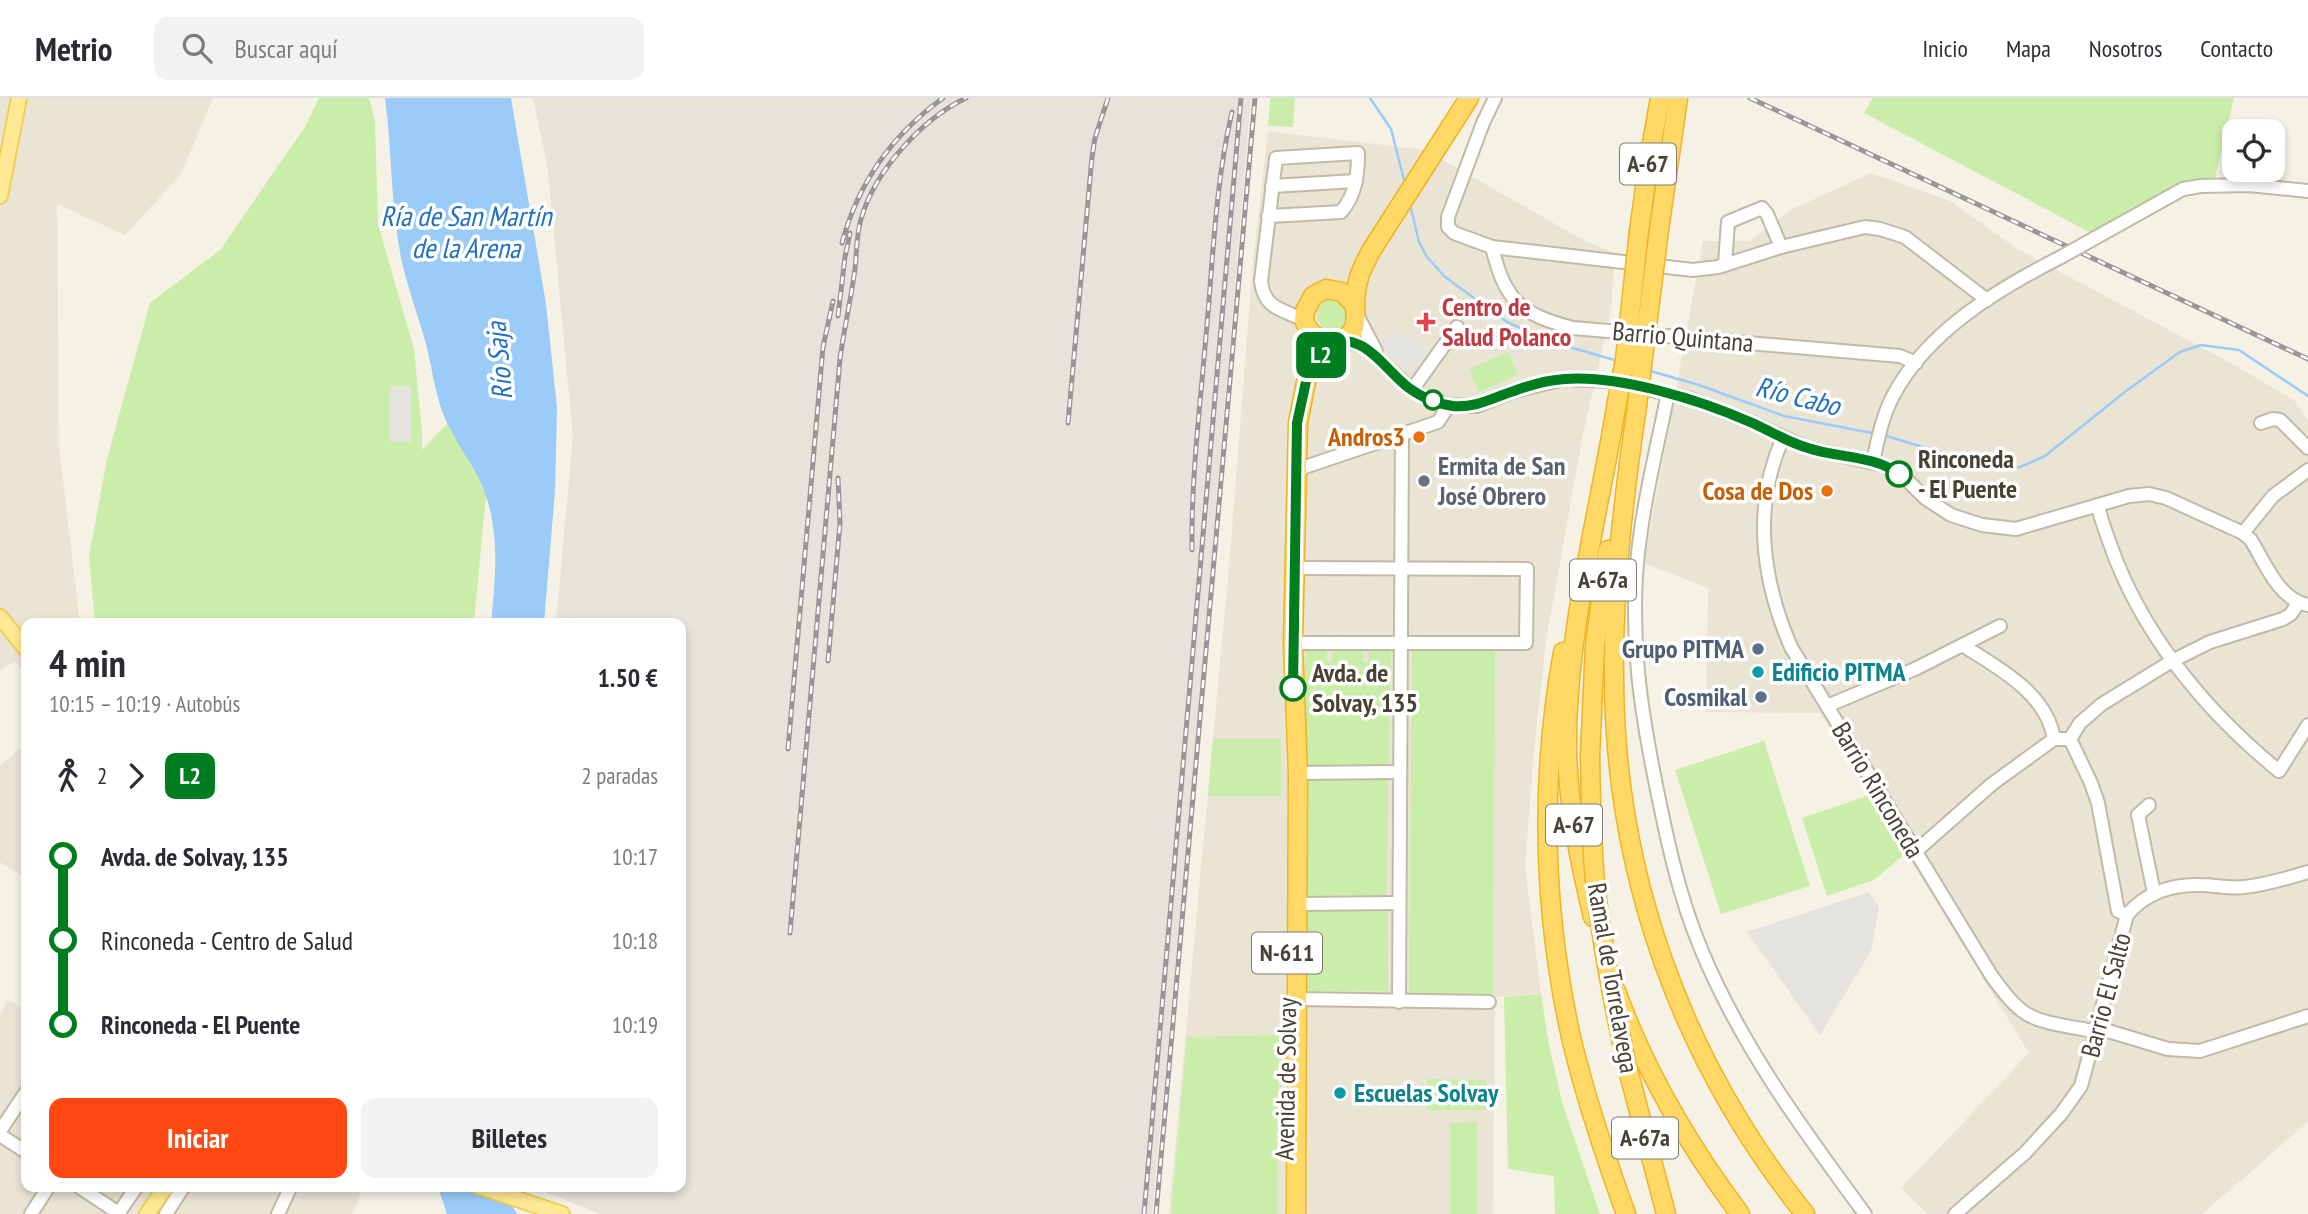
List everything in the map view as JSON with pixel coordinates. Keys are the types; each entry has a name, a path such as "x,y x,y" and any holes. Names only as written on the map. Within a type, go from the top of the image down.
{"highway":[{"name":"N-611","path":"1307,377 1337,341 1353,329 1359,275 1371,251 1469,98"},
{"name":"A-67","path":"1660,98 1648,160 1626,347 1573,651 1567,736 1569,779 1573,823 1598,938 1625,1013 1665,1098 1711,1175 1740,1214"},
{"name":"A-67","path":"1678,98 1620,533 1614,675 1619,775 1634,864 1659,955 1676,997 1708,1065 1749,1138 1805,1214"},
{"name":"N-611","path":"1307,377 1306,318 1319,292 1334,289 1371,251"},
{"path":"1334,289 1350,297 1356,309"},
{"path":"1306,318 1322,341 1337,341"},
{"name":"Avenida de Solvay","path":"1296,1214 1298,773 1293,643 1297,423 1307,377"},
{"name":"Ramal de Torrelavega","path":"1617,402 1584,538 1559,675 1551,740 1547,846 1556,952 1569,1029 1595,1124 1626,1214"},
{"name":"Ramal de Torrelavega","path":"1637,406 1600,601 1592,694 1592,847 1609,981 1626,1062 1666,1214"},
{"name":"Avenida de Solvay","path":"1285,1214 1286,799 1288,717 1293,692"}],"main road":[{"path":"0,196 19,98"},
{"path":"0,617 21,643"},
{"path":"144,1214 156,1192"},
{"path":"144,1214 162,1192"},
{"path":"495,1192 562,1214"}],"street":[{"path":"1494,98 1448,217 1448,227 1454,233 1492,247 1693,270 1725,265 1781,247 1865,227 1905,237 1987,300"},
{"path":"1268,216 1341,212 1348,205 1359,174 1357,153 1276,158 1268,216 1261,282 1262,291 1269,304 1306,318"},
{"path":"1272,186 1356,181"},
{"path":"1873,462 1882,422 1894,394 1934,341 1987,300 2031,272 2183,189 2248,185 2308,191"},
{"path":"1725,265 1728,222 1762,208 1768,214 1781,247"},
{"name":"Barrio Quintana","path":"1492,247 1498,271 1514,300 1526,311 1547,321 1573,328 1900,356 1916,363"},
{"path":"1356,309 1370,342 1383,363"},
{"path":"1412,390 1457,327"},
{"path":"1337,341 1367,348 1412,390 1449,405 1477,405 1514,391 1565,379 1609,381 1668,393 1716,408 1807,448 1873,462 1894,470 1925,498 1951,515 1982,525 2016,529 2137,494 2157,495 2244,533 2284,593 2303,604 2283,619 2210,642 2172,661 2102,704 2080,723 2070,739"},
{"path":"1668,393 1638,551 1634,615 1640,707 1661,814 1700,947 1727,1005 1774,1086 1865,1214"},
{"path":"1296,470 1438,422 1449,405"},
{"path":"2261,423 2280,419 2308,448"},
{"path":"1399,1002 1402,434"},
{"name":"Barrio Rinconeda","path":"1783,438 1767,484 1764,548 1768,576 1791,647 1991,975 2007,996 2021,1010 2035,1018 2097,1030 2168,1049 2200,1051 2308,1016"},
{"path":"2244,533 2273,496 2308,470"},
{"path":"2098,505 2119,571 2172,661 2243,740 2279,771 2308,725"},
{"path":"1293,643 1526,643 1527,569 1294,568"},
{"path":"1827,706 1915,669 2000,626"},
{"path":"1962,645 2001,669 2021,686 2038,704 2053,730 2054,739"},
{"path":"1915,852 1992,784 2054,739 2070,739"},
{"path":"2070,739 2098,803 2118,911 2127,915"},
{"path":"1298,773 1399,772"},
{"path":"2149,805 2138,815 2154,893"},
{"name":"Barrio El Salto","path":"1955,1214 2025,1153 2061,1114 2081,1086 2127,915 2137,902 2173,887 2246,887 2308,872"},
{"path":"1297,904 1398,902"},
{"name":"Avenida de Solvay","path":"1297,999 1489,1002"},
{"path":"21,1100 0,1133 21,1148"},
{"path":"31,1214 45,1192"},
{"path":"87,1192 119,1214 133,1192"},
{"path":"166,1214 180,1192"},
{"path":"278,1214 288,1192"}],"shaded area":[{"path":"0,98 213,98 181,174 125,235 57,204 59,447 79,618 21,618 21,669 15,661 0,671"},
{"path":"533,98 1251,98 1152,1214 600,1214 545,1192 686,1192 686,618 556,618 573,437 548,170"},
{"path":"1268,131 1425,150 1585,241 1615,253 1611,310 1582,439 1546,641 1534,749 1525,867 1541,994 1495,997 1493,1214 1169,1214 1230,555 1253,261"},
{"path":"1871,173 1950,201 2019,250 2229,362 2294,400 2308,420 2308,1122 2202,1214 1928,1214 1901,1188 2029,1053 1820,713 1706,712 1708,588 1644,563 1703,241 1749,241 1793,209"},
{"path":"1395,329 1432,353 1415,376 1389,355 1382,344"},
{"path":"390,386 411,386 411,442 390,442"},
{"path":"21,748 21,875 0,862 0,765"},
{"path":"1869,892 1879,908 1871,951 1820,1035 1747,932"},
{"path":"8,999 21,1008 21,1192 360,1192 355,1209 351,1214 0,1214 0,1016"}],"green space":[{"path":"319,98 369,98 375,121 378,224 414,349 422,450 447,424 486,495 474,618 95,618 89,557 107,459 150,303 220,250 305,127"},
{"path":"1270,98 1295,98 1293,127 1268,126"},
{"path":"1873,98 2234,98 2229,119 2222,119 2222,149 2215,178 2181,183 2091,233 1864,113"},
{"path":"1332,300 1343,304 1347,315 1343,326 1332,330 1321,326 1317,315 1321,304"},
{"path":"1508,352 1518,375 1479,392 1469,369"},
{"path":"1306,647 1325,647 1327,662 1332,662 1333,648 1362,648 1363,662 1368,663 1369,649 1391,648 1389,762 1386,766 1306,766"},
{"path":"1412,648 1495,649 1493,994 1409,993"},
{"path":"1213,739 1281,739 1281,796 1208,796"},
{"path":"1764,741 1810,886 1721,914 1675,770"},
{"path":"1309,779 1388,781 1385,895 1306,894"},
{"path":"1870,795 1906,853 1874,880 1827,896 1802,818"},
{"path":"1304,909 1388,909 1388,991 1303,991"},
{"path":"1541,994 1562,1102 1600,1214 1555,1214 1554,1176 1508,1169 1504,997"},
{"path":"1279,1035 1278,1214 1171,1214 1187,1037"},
{"path":"1427,1079 1486,1080 1486,1110 1427,1110"},
{"path":"1477,1122 1477,1214 1450,1214 1450,1123"}],"water":[{"name":"Ría de San Martín de la Arena","path":"385,98 511,98 546,304 557,408 555,491 544,618 491,618 494,530 478,477 444,416 406,278 394,212"},
{"path":"440,1192 504,1192 517,1214 447,1214"}],"waterway":[{"name":"Río Cabo","path":"1370,98 1391,129 1405,184"},
{"name":"Río Cabo","path":"1410,204 1419,242 1427,257 1445,277 1507,322 1552,342 1618,361"},
{"name":"Río Cabo","path":"1883,435 1996,469 2020,467 2045,456 2180,352 2201,345 2239,350 2308,396"},
{"name":"Río Cabo","path":"1647,370 1699,385 1784,416 1877,434"}],"railway":[{"path":"842,243 857,200 879,162 908,128 943,98"},
{"path":"790,933 840,359 859,229 869,199 889,164 917,132 949,107 966,98"},
{"path":"1068,423 1092,157 1108,98"},
{"path":"1144,1214 1241,98"},
{"path":"1156,1214 1255,98"},
{"path":"1750,98 2308,359"},
{"path":"1192,550 1194,470 1215,223 1232,112"},
{"path":"838,316 850,233"},
{"path":"788,749 823,347 833,301"},
{"path":"828,661 840,523 838,478"}],"bus line":[{"name":"L2","path":"1293,688 1297,423 1307,377 1331,342 1342,339 1367,348 1412,390 1449,405 1477,405 1543,382 1565,379 1609,381 1688,398 1751,422 1807,448 1873,462 1899,474"}],"place":[{"name":"Centro de Salud Polanco","path":"1426,322"},
{"name":"Andros3","path":"1419,437"},
{"name":"Rinconeda - El Puente","path":"1899,474"},
{"name":"Ermita de San José Obrero","path":"1424,481"},
{"name":"Cosa de Dos","path":"1827,491"},
{"name":"Grupo PITMA","path":"1758,649"},
{"name":"Edificio PITMA","path":"1758,672"},
{"name":"Avda. de Solvay, 135","path":"1293,688"},
{"name":"Cosmikal","path":"1761,697"},
{"name":"Escuelas Solvay","path":"1340,1093"}],"water label":[{"name":"Río Saja","path":"499,361"}]}
